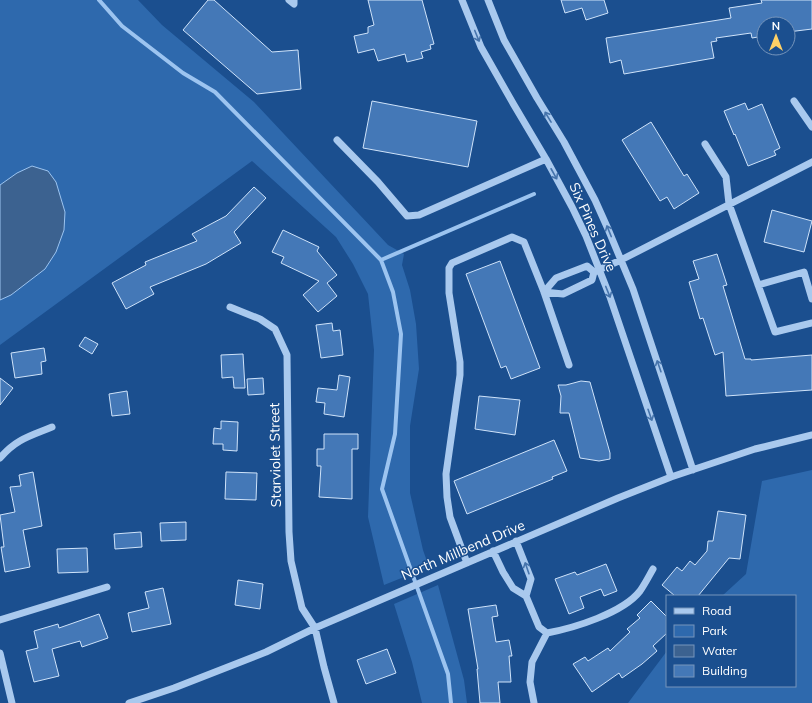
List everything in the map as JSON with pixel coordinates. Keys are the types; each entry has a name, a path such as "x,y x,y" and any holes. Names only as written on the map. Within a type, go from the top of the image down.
{"street":[{"path":"289,0 294,4 294,0"},
{"name":"Six Pines Drive","path":"462,0 481,47 572,207 596,271 610,297 670,477"},
{"name":"Six Pines Drive","path":"488,0 504,40 536,98 564,142 595,200 633,289 693,470"},
{"path":"794,101 812,127"},
{"path":"337,140 378,182 407,216 419,215 546,159"},
{"path":"705,144 726,177 730,204 774,332 812,323"},
{"path":"544,292 563,294 592,280 596,271 621,260 812,162"},
{"path":"467,563 450,517 447,497 446,474 460,375 460,362 449,293 449,268 452,263 512,237 524,242 544,292 569,365"},
{"path":"544,292 556,278 586,266 596,271"},
{"path":"758,285 804,272 812,299"},
{"name":"Starviolet Street","path":"230,307 260,319 275,329 287,355 289,532 291,561 302,608 315,628"},
{"path":"0,458 8,449 22,438 52,427"},
{"name":"North Millbend Drive","path":"129,703 174,688 266,652 315,628 516,541 670,477 755,449 812,435"},
{"path":"516,541 530,579 526,596"},
{"path":"493,551 513,588 526,596 539,627 547,633 563,630 612,612 628,602 640,591 653,570"},
{"path":"0,620 107,587"},
{"path":"315,628 334,703"},
{"path":"534,703 530,682 532,662 547,633"},
{"path":"0,653 12,703"}],"green space":[{"path":"0,0 138,0 162,25 254,102 388,245 404,254 402,265 410,290 416,324 419,369 410,426 410,493 423,550 429,567 384,585 368,517 374,350 368,294 353,264 336,237 252,161 0,345"},
{"path":"812,470 812,703 628,703 666,652 666,687 796,687 796,595 723,595 746,574 762,481"},
{"path":"438,585 464,680 467,703 422,703 412,662 394,604"}],"water":[{"path":"32,166 48,171 56,182 65,212 64,230 56,252 45,269 11,295 0,300 0,185 17,173"}],"building":[{"path":"208,0 214,0 272,52 298,50 301,89 257,94 183,30"},
{"path":"368,0 422,0 434,44 430,45 431,49 421,52 423,58 407,62 405,54 378,61 374,49 358,53 354,36 368,33 368,27 374,25"},
{"path":"561,0 604,0 608,13 586,20 582,8 565,13"},
{"path":"761,0 812,0 812,29 796,31 796,16 756,16 756,37 752,38 751,33 716,38 717,41 711,42 714,58 624,74 621,60 610,63 606,38 731,18 729,8 762,3"},
{"path":"372,101 477,121 468,167 363,148"},
{"path":"745,103 748,110 762,104 780,148 774,151 776,155 748,166 724,111"},
{"path":"651,122 684,176 687,174 699,193 674,209 667,197 660,201 622,140"},
{"path":"254,187 266,198 234,232 241,243 206,264 150,287 154,294 126,309 112,283 146,265 145,262 197,241 192,234 226,216"},
{"path":"772,210 812,221 804,252 764,242"},
{"path":"283,230 319,247 317,251 337,275 327,283 337,296 318,312 303,295 319,281 281,263 284,257 272,252"},
{"path":"717,254 727,285 723,286 745,359 751,360 812,355 812,390 726,396 723,352 715,355 703,318 700,319 689,282 699,279 693,261"},
{"path":"500,261 540,368 511,379 506,366 501,368 466,274"},
{"path":"332,323 333,331 340,330 343,355 321,358 316,325"},
{"path":"85,337 98,344 92,354 79,346"},
{"path":"44,348 46,361 41,362 42,374 15,378 11,353"},
{"path":"243,354 245,388 234,388 233,377 222,378 221,355"},
{"path":"339,375 350,377 344,417 324,414 325,403 316,402 318,388 337,390"},
{"path":"0,378 13,388 0,405"},
{"path":"263,378 264,394 248,395 247,379"},
{"path":"581,381 590,382 610,453 610,459 599,461 580,458 569,413 560,413 561,396 558,385 566,385"},
{"path":"127,391 130,414 112,416 109,394"},
{"path":"479,396 520,400 515,435 475,429"},
{"path":"221,421 238,422 237,451 223,450 223,444 213,444 214,428 221,429"},
{"path":"324,434 358,434 358,449 352,449 352,499 319,497 321,466 317,466 317,449 324,449"},
{"path":"554,440 567,471 552,477 553,479 467,514 454,481"},
{"path":"33,472 42,526 23,530 30,567 5,572 1,547 4,547 0,515 15,512 10,487 21,486 19,475"},
{"path":"226,472 257,473 256,500 225,499"},
{"path":"718,511 746,515 740,559 729,558 699,595 674,595 662,585 677,567 682,571 690,561 695,565 707,551 708,541 713,541"},
{"path":"186,522 186,540 161,541 160,523"},
{"path":"141,532 142,547 115,549 114,534"},
{"path":"87,548 88,572 58,573 57,549"},
{"path":"606,564 617,591 604,596 601,589 580,597 584,608 569,614 555,579 575,572 577,575"},
{"path":"238,580 263,584 260,609 235,605"},
{"path":"163,588 171,624 132,632 128,613 149,608 145,592"},
{"path":"651,601 666,616 666,634 653,646 657,651 622,678 619,673 592,692 573,664 585,657 588,661 608,648 610,651 630,632 627,629 640,618 637,615"},
{"path":"496,605 498,616 492,617 496,642 509,640 512,656 509,656 511,682 498,682 500,703 480,703 478,669 468,609"},
{"path":"99,614 108,638 82,647 80,641 52,649 59,676 34,682 26,651 38,648 34,631 58,624 59,628"},
{"path":"387,649 396,673 366,684 357,660"}],"waterway":[{"path":"99,0 122,26 183,73 215,92 381,260 393,292 401,334 395,434 382,489 448,674 451,703"},
{"path":"381,260 534,194"}]}
